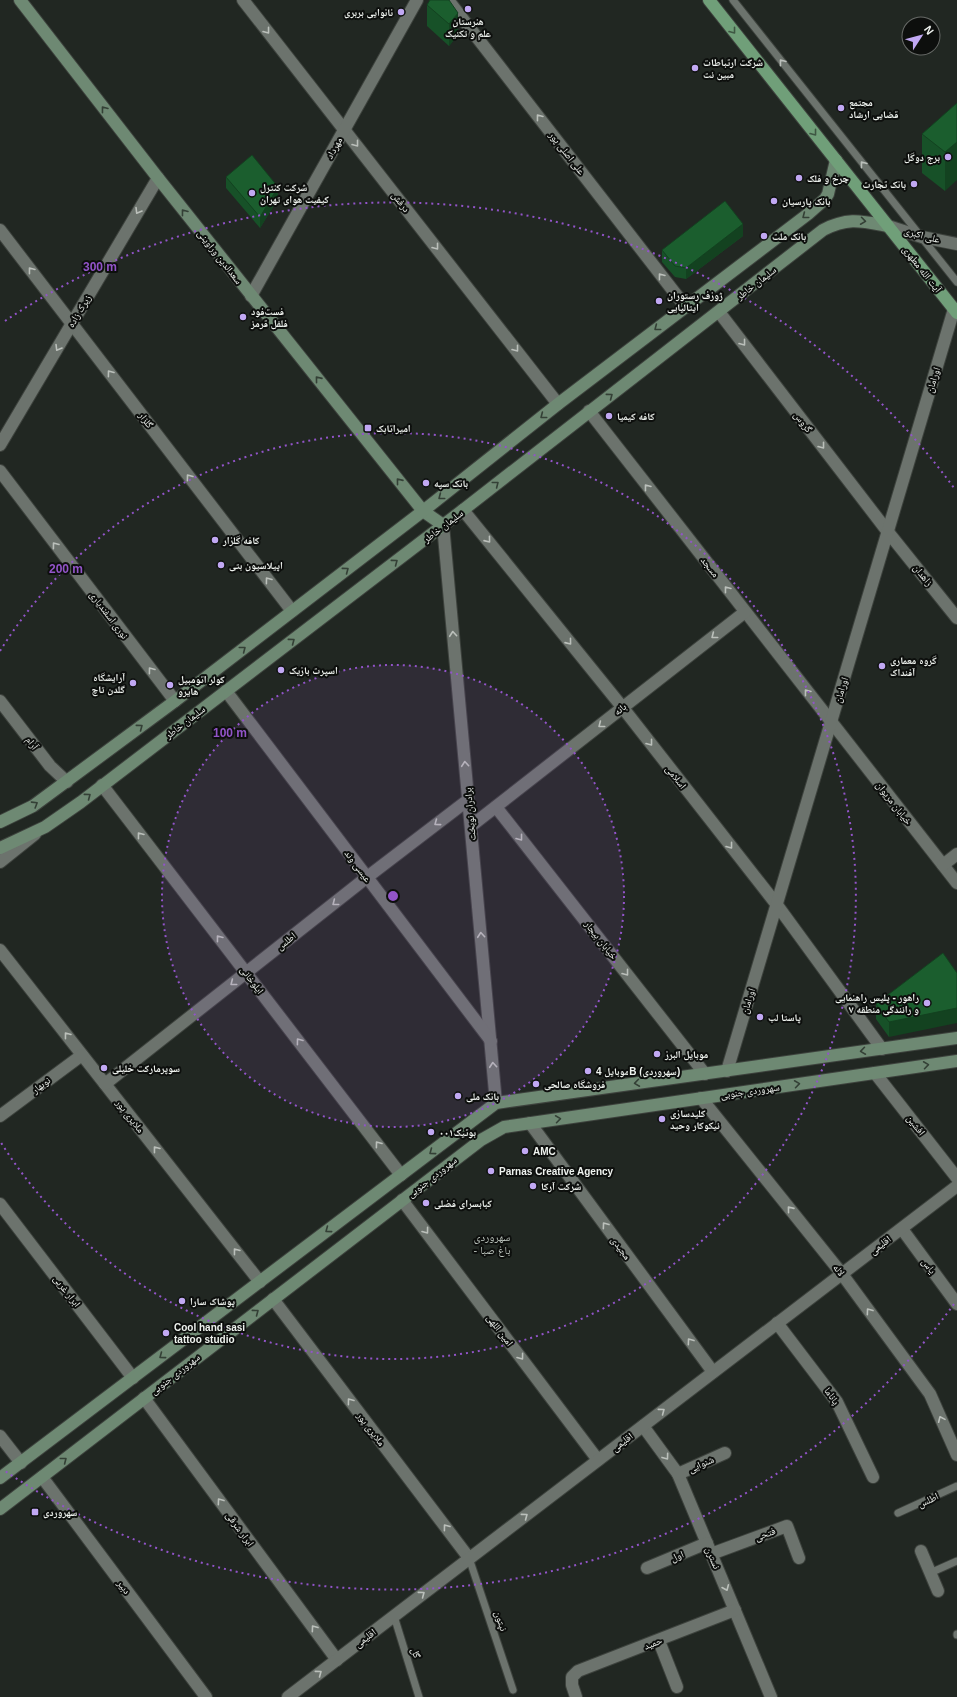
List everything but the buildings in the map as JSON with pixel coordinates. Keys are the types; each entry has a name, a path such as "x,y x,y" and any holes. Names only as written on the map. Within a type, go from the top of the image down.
{"main road":[{"name":"سعدالدین وراوینی","path":"20,0 158,178 423,511 443,525"},
{"name":"آیت الله مطهری","path":"709,0 956,311"},
{"path":"0,822 33,806 175,701 423,511 685,306 808,214 825,199 836,160"},
{"name":"سلیمان خاطر","path":"0,848 45,827 102,786 463,510 719,312 822,230 836,224 853,220 888,226"},
{"name":"سهروردی جنوبی","path":"0,1478 496,1103 957,1038"},
{"name":"سهروردی جنوبی","path":"0,1509 481,1140 504,1127 957,1061"},
{"path":"260,1282 273,1299"}],"street":[{"name":"درفش","path":"243,0 558,404"},
{"name":"مهرداد","path":"252,296 417,0"},
{"name":"علی اصلی پور","path":"448,0 685,306"},
{"name":"زیرک زاده","path":"0,445 158,178"},
{"name":"علی‌ اکبری","path":"888,226 922,237 957,244"},
{"name":"گلزار","path":"0,230 292,611"},
{"name":"اورامان","path":"727,1071 888,532 956,311"},
{"name":"گروس","path":"719,312 888,532"},
{"name":"مسجد","path":"589,412 831,722"},
{"name":"نوری اسفندیاری","path":"0,472 175,701"},
{"name":"اسلامی","path":"463,510 623,708 777,905 882,1049"},
{"name":"برادران نوبخت","path":"443,525 496,1103"},
{"name":"زاهدان","path":"888,532 957,618"},
{"name":"بانه","path":"471,826 745,612"},
{"name":"عیسی وند","path":"226,691 366,878 491,1041"},
{"name":"آرام","path":"0,701 50,766 66,782"},
{"name":"خیابان مریوان","path":"831,722 957,883"},
{"name":"ایلوخانی","path":"102,786 401,1175"},
{"name":"اطلس","path":"105,1084 366,878 468,800"},
{"name":"خیابان بیجار","path":"496,807 705,1074"},
{"path":"0,862 45,827"},
{"path":"943,865 957,854"},
{"name":"ملایری پور","path":"0,950 260,1282"},
{"name":"نوبهار","path":"0,1116 82,1055"},
{"name":"افشین","path":"875,1073 957,1178"},
{"name":"لاله","path":"701,1098 842,1274 930,1394 957,1455"},
{"name":"مجیدی","path":"530,1123 713,1372"},
{"name":"اقلیمی","path":"288,1697 957,1186"},
{"name":"امین اللهی","path":"402,1200 598,1460"},
{"name":"ابرار غربی","path":"0,1204 133,1378"},
{"name":"یاس","path":"902,1229 957,1304"},
{"name":"ملایری پور","path":"273,1299 470,1558"},
{"name":"پاناما","path":"777,1323 837,1402 873,1477"},
{"name":"ابرار شرقی","path":"144,1398 337,1660"},
{"name":"نسترن","path":"643,1426 678,1474 771,1697"},
{"path":"0,1436 21,1462"},
{"name":"شنوایی","path":"678,1474 725,1453"},
{"name":"دبیر","path":"42,1477 206,1697"},
{"name":"فتحی","path":"709,1549 787,1526 799,1558"},
{"name":"اول","path":"647,1568 709,1549"},
{"path":"921,1551 938,1591"},
{"name":"حمید","path":"576,1697 572,1677 578,1671 659,1641 735,1610"},
{"path":"659,1641 677,1687"}],"lane":[{"path":"733,0 957,282"},
{"name":"اطلس","path":"898,1513 957,1486"},
{"name":"نپتون","path":"470,1558 513,1690"},
{"path":"930,1573 957,1561"},
{"name":"گل","path":"394,1616 419,1697"}],"place":[{"name":"هنرستان علم و تکنیک","path":"468,9"},
{"name":"نانوایی بربری","path":"401,12"},
{"name":"شرکت ارتباطات مبین نت","path":"695,68"},
{"name":"مجتمع قضایی ارشاد","path":"841,108"},
{"name":"برج دوگل","path":"948,157"},
{"name":"چرخ و فلک","path":"799,178"},
{"name":"بانک تجارت","path":"914,184"},
{"name":"شرکت کنترل کیفیت هوای تهران","path":"252,193"},
{"name":"بانک پارسیان","path":"774,201"},
{"name":"بانک ملت","path":"764,236"},
{"name":"ژوزف رستوران ایتالیایی","path":"659,301"},
{"name":"فست‌فود فلفل قرمز","path":"243,317"},
{"name":"کافه کیمیا","path":"609,416"},
{"name":"امیراتابک","path":"368,428"},
{"name":"بانک سپه","path":"426,483"},
{"name":"کافه گلزار","path":"215,540"},
{"name":"اپیلاسیون بتی","path":"221,565"},
{"name":"گروه معماری آفنداک","path":"882,666"},
{"name":"اسپرت بازیک","path":"281,670"},
{"name":"آرایشگاه گلدن تاچ","path":"133,683"},
{"name":"کولر اتومبیل هایرو","path":"170,685"},
{"name":"راهور - پلیس راهنمایی و رانندگی منطقه ۷","path":"927,1003"},
{"name":"پاستا لب","path":"760,1017"},
{"name":"موبایل البرز","path":"657,1054"},
{"name":"سوپرمارکت خلیلی","path":"104,1068"},
{"name":"موبایل 4B (سهروردی)","path":"588,1071"},
{"name":"فروشگاه صالحی","path":"536,1084"},
{"name":"بانک ملی","path":"458,1096"},
{"name":"کلیدسازی نیکوکار وحید","path":"662,1119"},
{"name":"بوتیک۰۰۱","path":"431,1132"},
{"name":"AMC","path":"525,1151"},
{"name":"Parnas Creative Agency","path":"491,1171"},
{"name":"شرکت آرکا","path":"533,1186"},
{"name":"کبابسرای فضلی","path":"426,1203"},
{"name":"پوشاک سارا","path":"182,1301"},
{"name":"Cool hand sasi tattoo studio","path":"166,1333"},
{"name":"سهروردی","path":"35,1512"}],"district":[{"name":"سهروردی - باغ صبا","path":"492,1243"}]}
